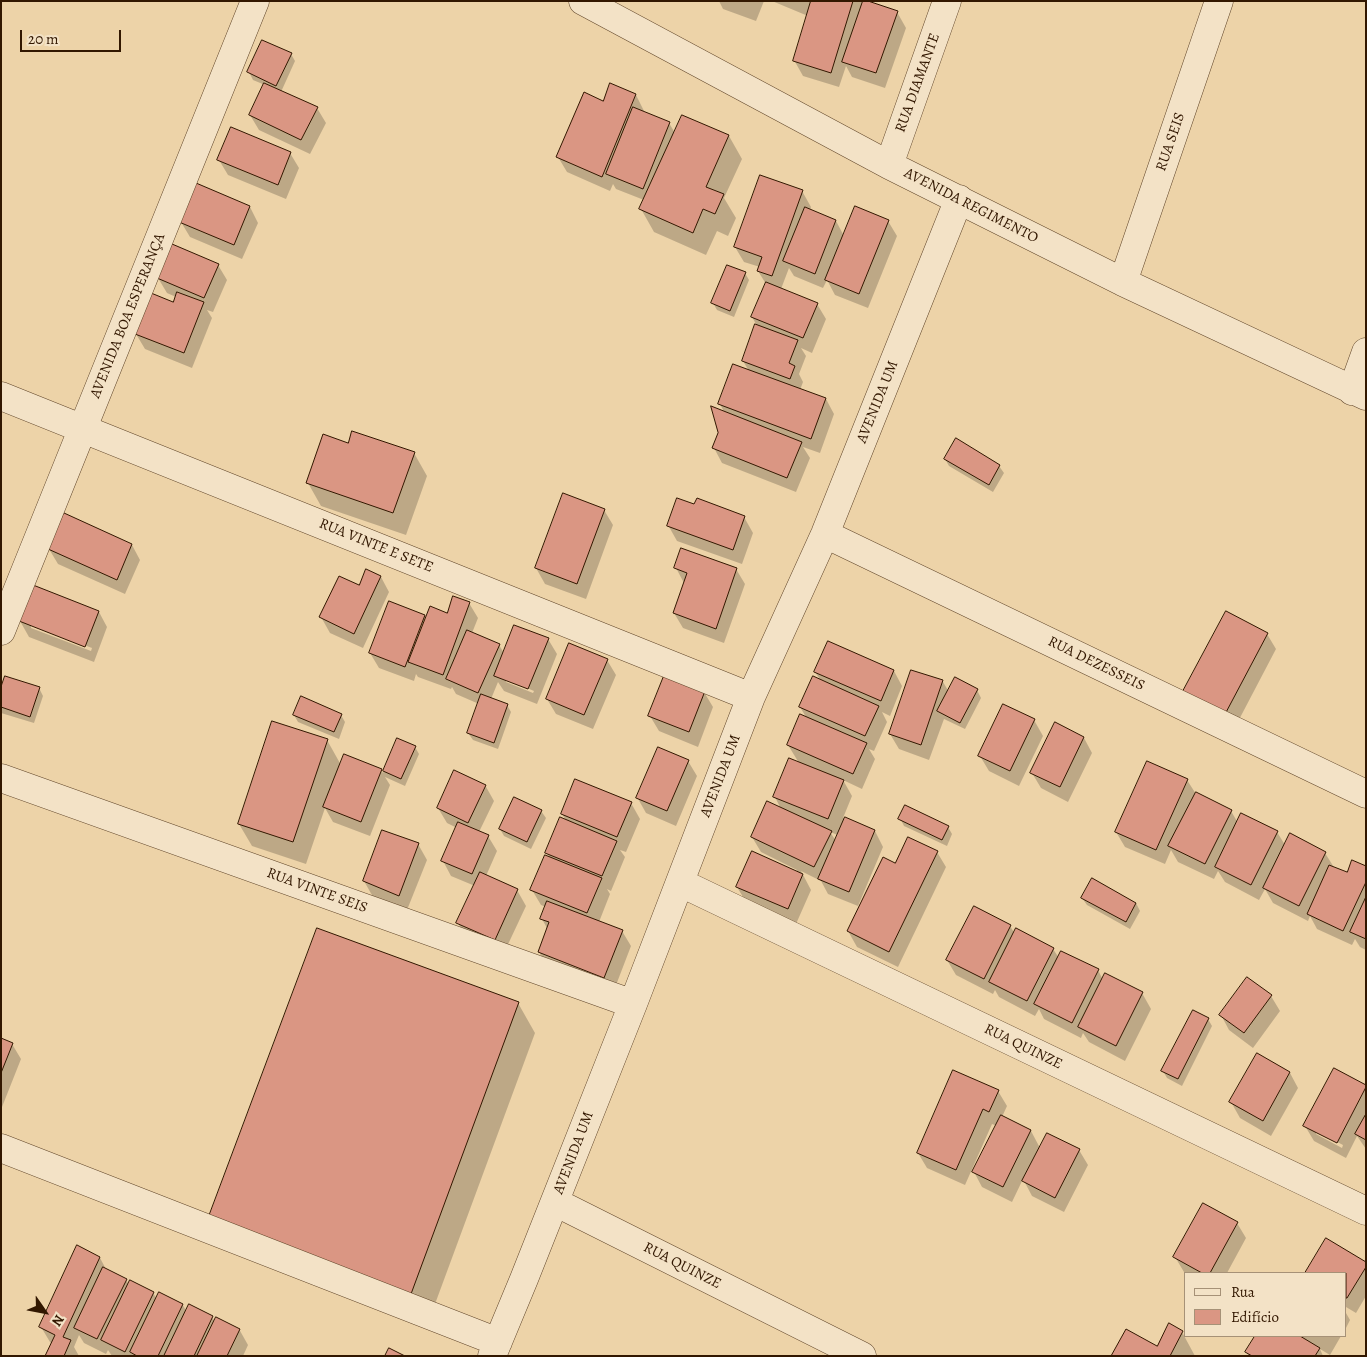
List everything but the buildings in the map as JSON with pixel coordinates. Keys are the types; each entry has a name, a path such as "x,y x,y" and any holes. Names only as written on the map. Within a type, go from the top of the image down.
{"street":[{"name":"AVENIDA BOA ESPERANÇA","path":"1,631 254,1"},
{"name":"AVENIDA REGIMENTO","path":"583,1 889,165 1123,282 1359,394"},
{"name":"RUA DIAMANTE","path":"889,165 947,1"},
{"name":"RUA SEIS","path":"1123,282 1219,1"},
{"name":"AVENIDA UM","path":"495,1349 633,1004 752,696 825,534 959,199"},
{"path":"1359,394 1366,352"},
{"name":"RUA VINTE E SETE","path":"1,396 752,696"},
{"name":"RUA DEZESSEIS","path":"825,534 1366,794"},
{"name":"RUA VINTE SEIS","path":"1,778 633,1004"},
{"name":"RUA QUINZE","path":"681,882 1366,1210"},
{"path":"1,1148 495,1349"},
{"name":"RUA QUINZE","path":"555,1202 862,1356"}]}
